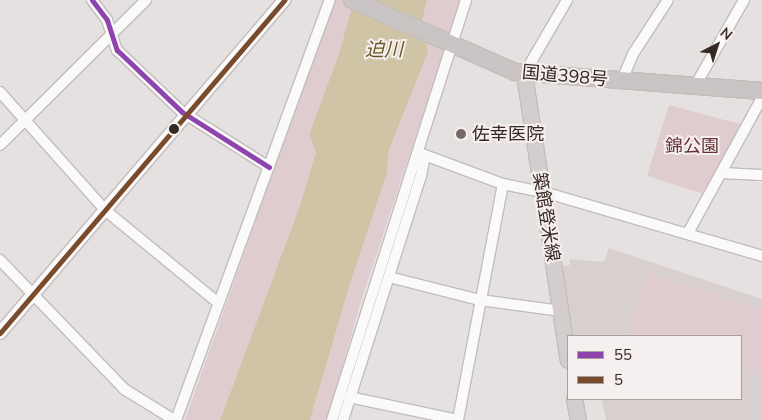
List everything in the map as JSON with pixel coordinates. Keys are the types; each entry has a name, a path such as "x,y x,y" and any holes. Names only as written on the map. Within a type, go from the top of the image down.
{"highway":[{"name":"国道398号","path":"352,0 451,46 524,74 762,91"}],"main road":[{"name":"築館登米線","path":"524,74 567,353"},
{"path":"574,400 578,420"}],"street":[{"path":"92,0 112,34 117,50 185,114 269,167"},
{"path":"0,146 146,0"},
{"path":"0,333 284,0"},
{"path":"0,260 124,389 175,420 330,0"},
{"path":"332,420 422,153 451,46 466,0"},
{"path":"524,74 567,0"},
{"path":"622,80 626,65 668,0"},
{"path":"695,86 744,0"},
{"path":"0,92 105,210 217,302"},
{"path":"688,233 762,98"},
{"path":"422,153 503,184 543,193 688,233 762,256"},
{"path":"342,420 421,176 422,153"},
{"path":"721,173 762,175"},
{"path":"349,397 458,420 503,184"},
{"path":"389,277 480,300 561,311"}],"shaded area":[{"path":"609,248 762,299 762,420 606,420 602,400 742,400 742,335 570,335 559,265 569,266 570,259 604,262"}],"green space":[{"path":"334,0 354,0 340,54 309,135 316,152 299,208 220,420 185,420"},
{"path":"427,0 461,0 361,301 327,420 310,420 350,284 387,173 389,150 428,52 422,21"},
{"name":"錦公園","path":"669,105 743,125 704,194 647,176"},
{"path":"647,272 762,310 762,375 742,369 742,335 634,335 627,333"}],"water":[{"name":"迫川","path":"354,0 427,0 422,21 428,52 389,150 387,173 350,284 310,420 220,420 299,208 316,152 309,135 339,54"}],"transit line":[{"name":"55","path":"92,0 107,20 117,50 182,112 269,167"},
{"name":"5","path":"0,333 284,0"}],"place":[{"name":"佐幸医院","path":"461,134"}]}
